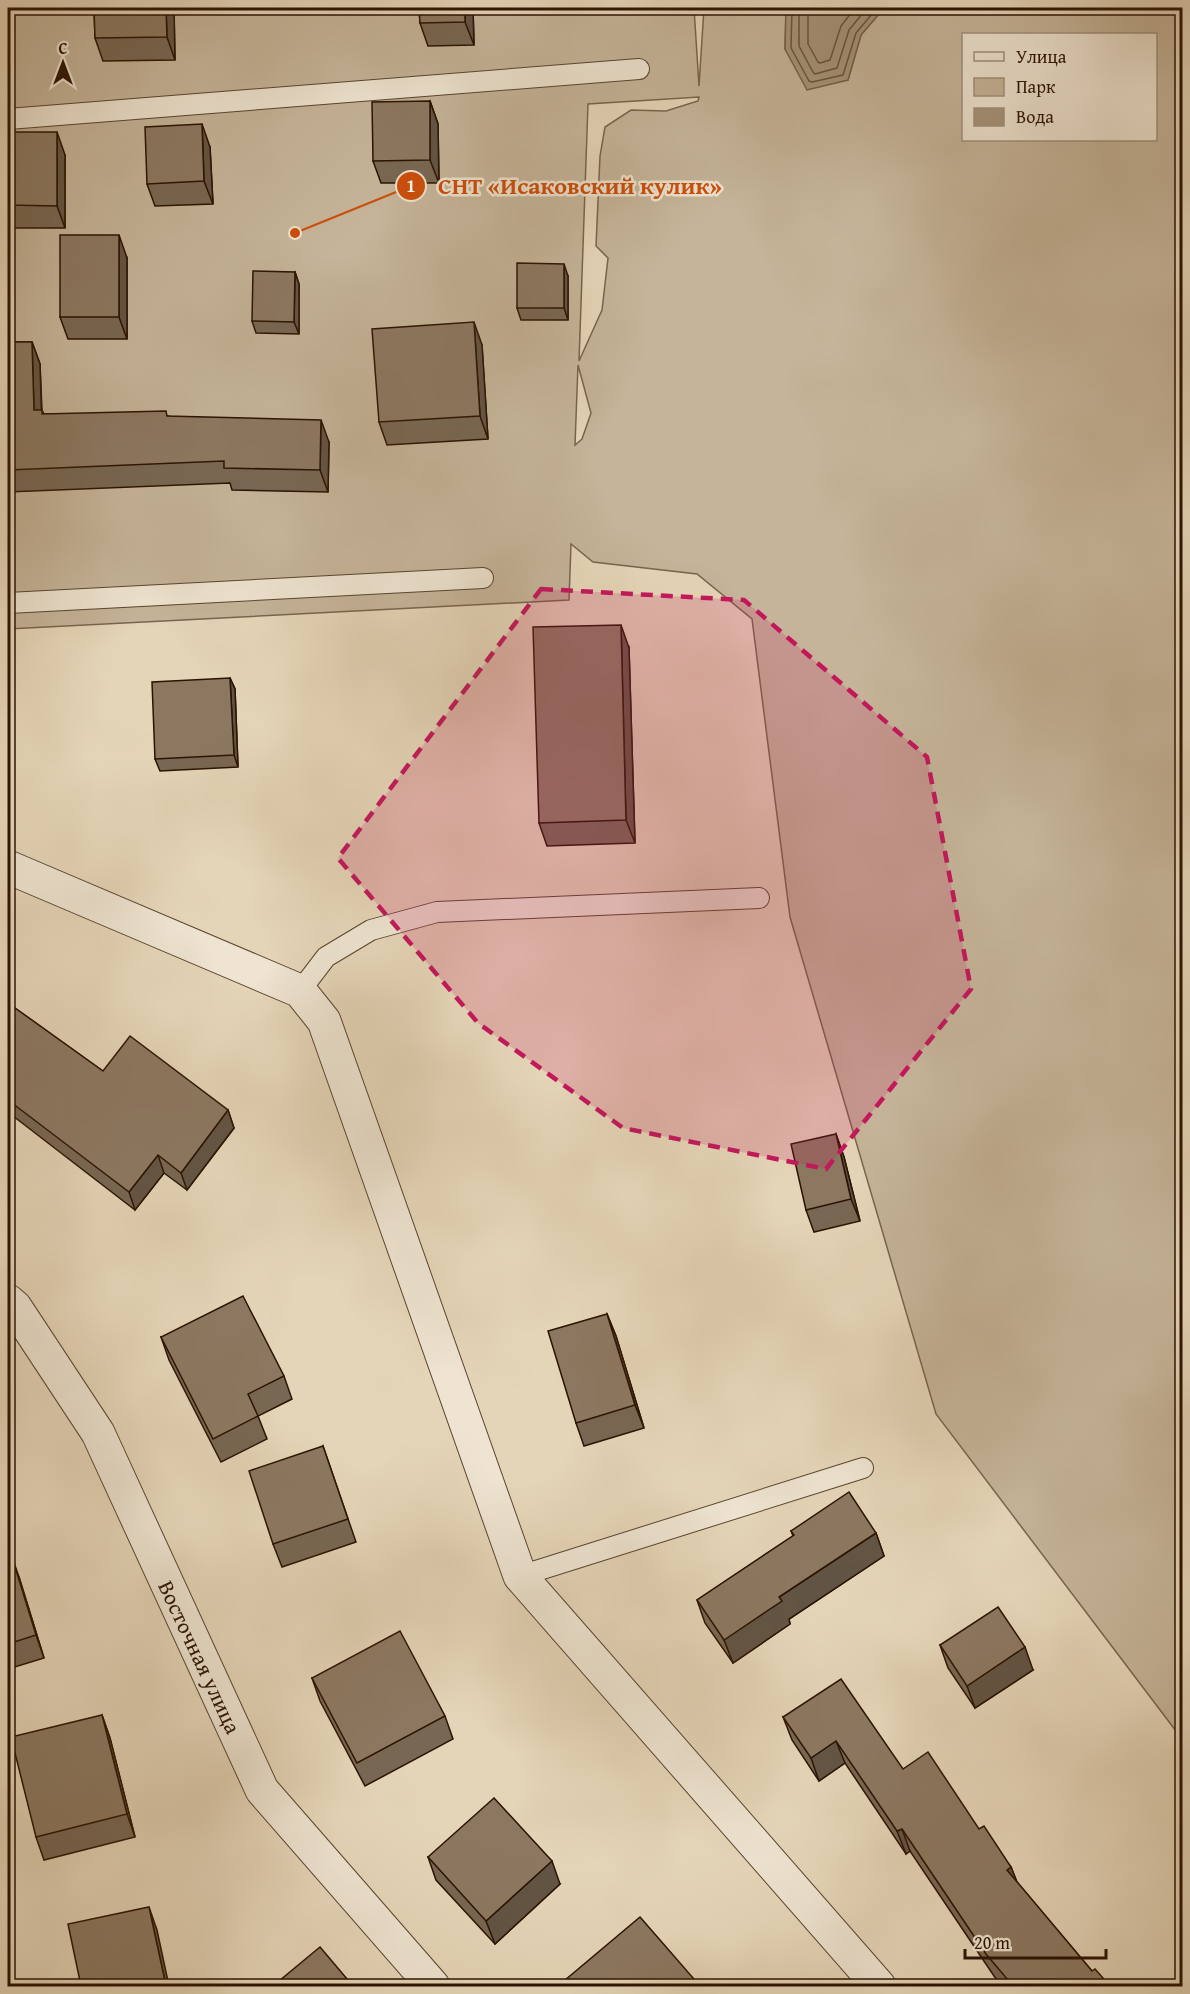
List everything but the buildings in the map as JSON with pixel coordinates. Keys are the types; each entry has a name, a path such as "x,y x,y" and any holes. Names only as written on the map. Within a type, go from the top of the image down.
{"street":[{"path":"8,867 300,991 324,1021 520,1576 879,1986"},
{"name":"Восточная улица","path":"8,1301 15,1307 98,1433 262,1790 433,1986"}],"lane":[{"path":"8,119 639,69"},
{"path":"8,603 483,578"},
{"path":"300,991 326,957 371,930 437,912 759,898"},
{"path":"520,1576 863,1468"}],"highlighted area":[{"path":"541,589 744,600 927,757 971,989 826,1169 623,1128 478,1023 338,858"}],"green space":[{"path":"8,8 694,8 699,86 704,8 786,8 785,49 848,80 861,35 884,8 1182,8 1182,1739 936,1414 790,917 752,619 697,574 593,562 571,544 569,600 8,629","holes":["699,97 698,101 666,111 631,110 605,127 600,156 596,246 608,258 602,310 579,361 588,104","578,365 591,413 582,439 575,445"]}],"water":[{"path":"786,8 884,8 861,35 848,80 807,90 785,49"}],"place":[{"name":"СНТ «Исаковский кулик»","path":"295,233"}]}
